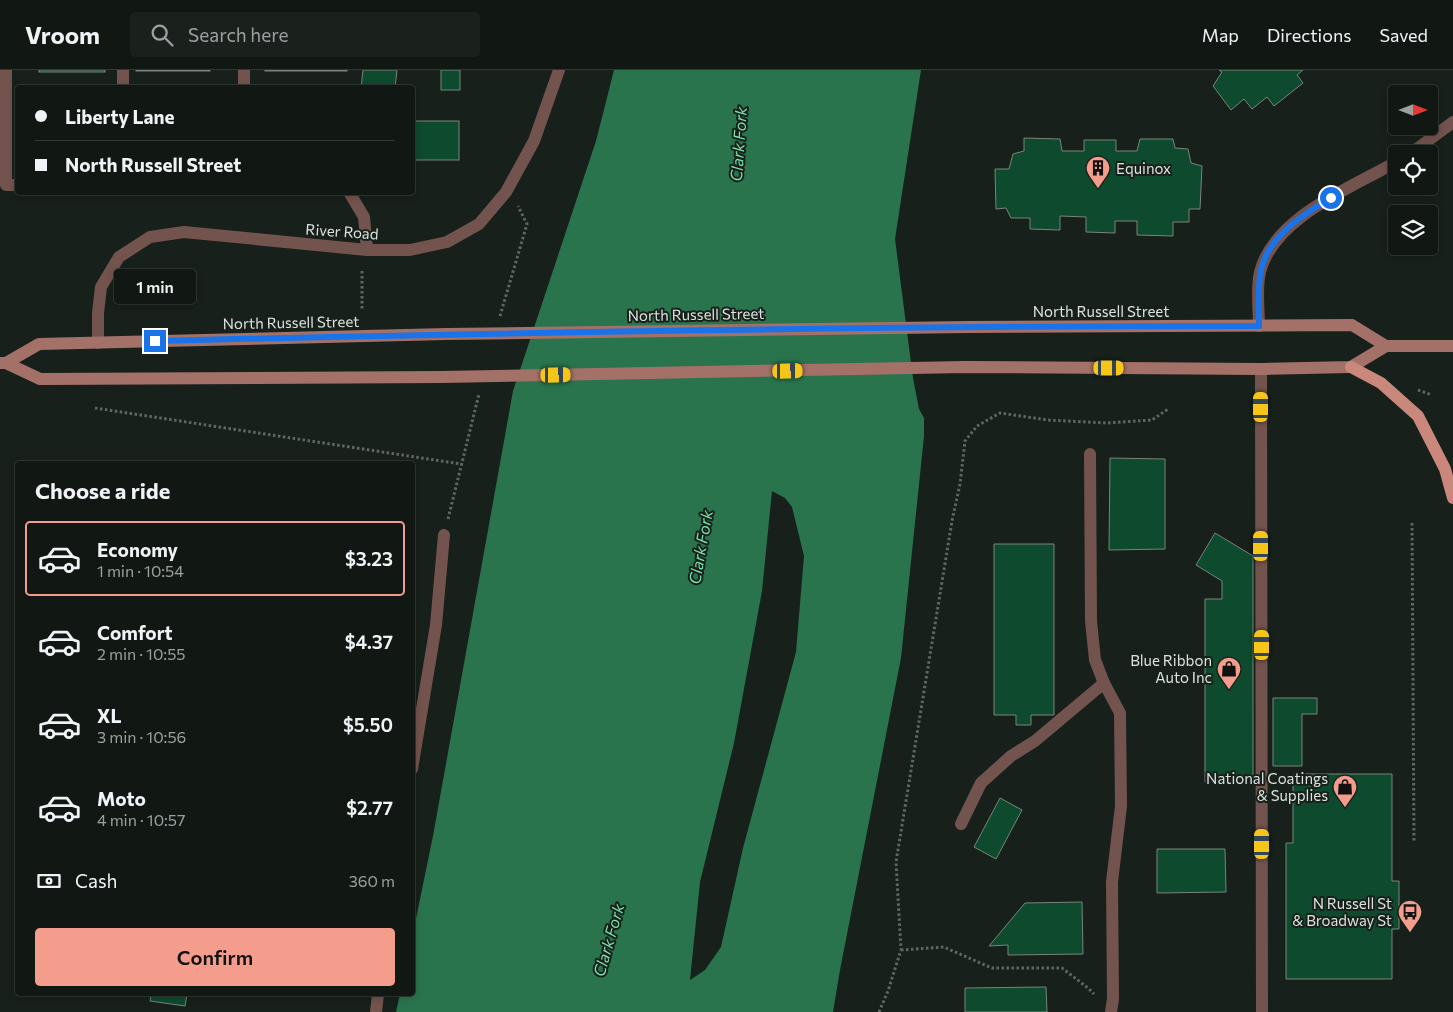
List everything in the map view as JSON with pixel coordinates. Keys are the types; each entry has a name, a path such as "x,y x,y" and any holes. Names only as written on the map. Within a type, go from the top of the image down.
{"main road":[{"name":"North Russell Street","path":"1352,325 1386,346 1351,367 1261,369 964,367 442,377 40,379 3,363 39,344 446,334 968,327 1352,325"},
{"path":"1386,346 1453,346"},
{"path":"1351,367 1382,383 1418,416 1445,469 1453,498"}],"street":[{"path":"6,70 8,185"},
{"path":"124,70 124,85"},
{"path":"244,70 244,85"},
{"name":"River Road","path":"98,343 98,313 102,287 119,258 150,237 184,232 367,250 410,250 447,242 479,224 506,192 534,141 559,70"},
{"path":"1422,145 1453,122"},
{"path":"1259,326 1260,274 1268,253 1282,233 1305,213 1388,166"},
{"path":"351,195 364,217 367,250"},
{"path":"1261,369 1262,1012"},
{"path":"1090,454 1091,621 1096,660 1104,683 1120,713 1121,806 1112,882 1112,1012"},
{"path":"415,751 436,625 444,535"},
{"path":"961,824 981,782 1011,756 1035,741 1104,683"},
{"path":"376,1012 378,996"}],"path":[{"path":"362,271 362,310"},
{"path":"1418,390 1432,395"},
{"path":"95,408 461,464"},
{"path":"879,1012 901,950 896,862 952,521 960,484 965,441 977,426 1000,413 1048,420 1107,424 1152,420 1168,409"},
{"path":"1412,523 1414,843"},
{"path":"901,950 944,947 992,968 1062,968 1094,992 1094,1002"}],"water":[{"name":"Clark Fork","path":"614,70 921,70 895,239 913,378 919,409 924,418 924,436 901,658 833,1012 396,1012 400,996 415,996 415,923 433,836 513,391 596,141","holes":["772,491 785,498 792,507 804,556 796,652 743,848 721,947 705,970 690,980 700,882 734,743 762,591"]}],"building":[{"path":"39,70 105,70 105,72 39,72"},
{"path":"210,70 210,71 136,71"},
{"path":"347,70 347,71 265,71"},
{"path":"363,70 397,70 395,85 361,85"},
{"path":"441,70 460,70 460,90 441,90"},
{"path":"1219,70 1303,70 1297,75 1303,83 1274,106 1267,97 1252,109 1244,99 1231,110 1213,86 1222,72"},
{"path":"415,121 459,121 459,160 415,160"},
{"name":"Equinox","path":"1024,138 1060,139 1062,151 1084,151 1084,140 1116,140 1116,151 1137,151 1140,139 1173,139 1175,148 1188,149 1191,163 1202,166 1200,209 1189,209 1189,222 1173,222 1173,236 1137,235 1137,221 1115,221 1115,233 1086,232 1086,217 1060,216 1060,230 1030,229 1030,218 1011,218 1006,208 996,209 995,169 1009,169 1013,154 1024,151"},
{"path":"1110,458 1165,459 1165,549 1109,550"},
{"name":"Blue Ribbon Auto Inc","path":"1215,533 1253,556 1253,782 1205,782 1205,599 1222,599 1222,581 1196,565"},
{"path":"994,544 1054,544 1054,715 1031,715 1031,725 1016,725 1016,715 994,715"},
{"path":"1273,698 1317,698 1317,714 1302,714 1302,766 1273,766"},
{"path":"1392,774 1392,881 1399,881 1399,929 1392,929 1392,979 1286,979 1286,843 1293,843 1293,775"},
{"path":"1000,798 1022,810 996,859 974,847"},
{"path":"1157,849 1225,849 1226,892 1157,893"},
{"path":"1082,902 1083,954 1008,955 1008,945 989,946 1025,903"},
{"path":"1046,987 1047,1012 965,1012 965,988"},
{"path":"151,996 187,996 185,1006 150,1001"}],"place":[{"name":"Equinox","path":"1098,189"},
{"name":"Blue Ribbon Auto Inc","path":"1229,690"},
{"name":"National Coatings & Supplies","path":"1345,808"},
{"name":"N Russell St & Broadway St","path":"1410,933"}],"route":[{"path":"155,341 446,334 968,327 1259,326 1260,274 1268,253 1282,233 1305,213 1331,198"}]}
